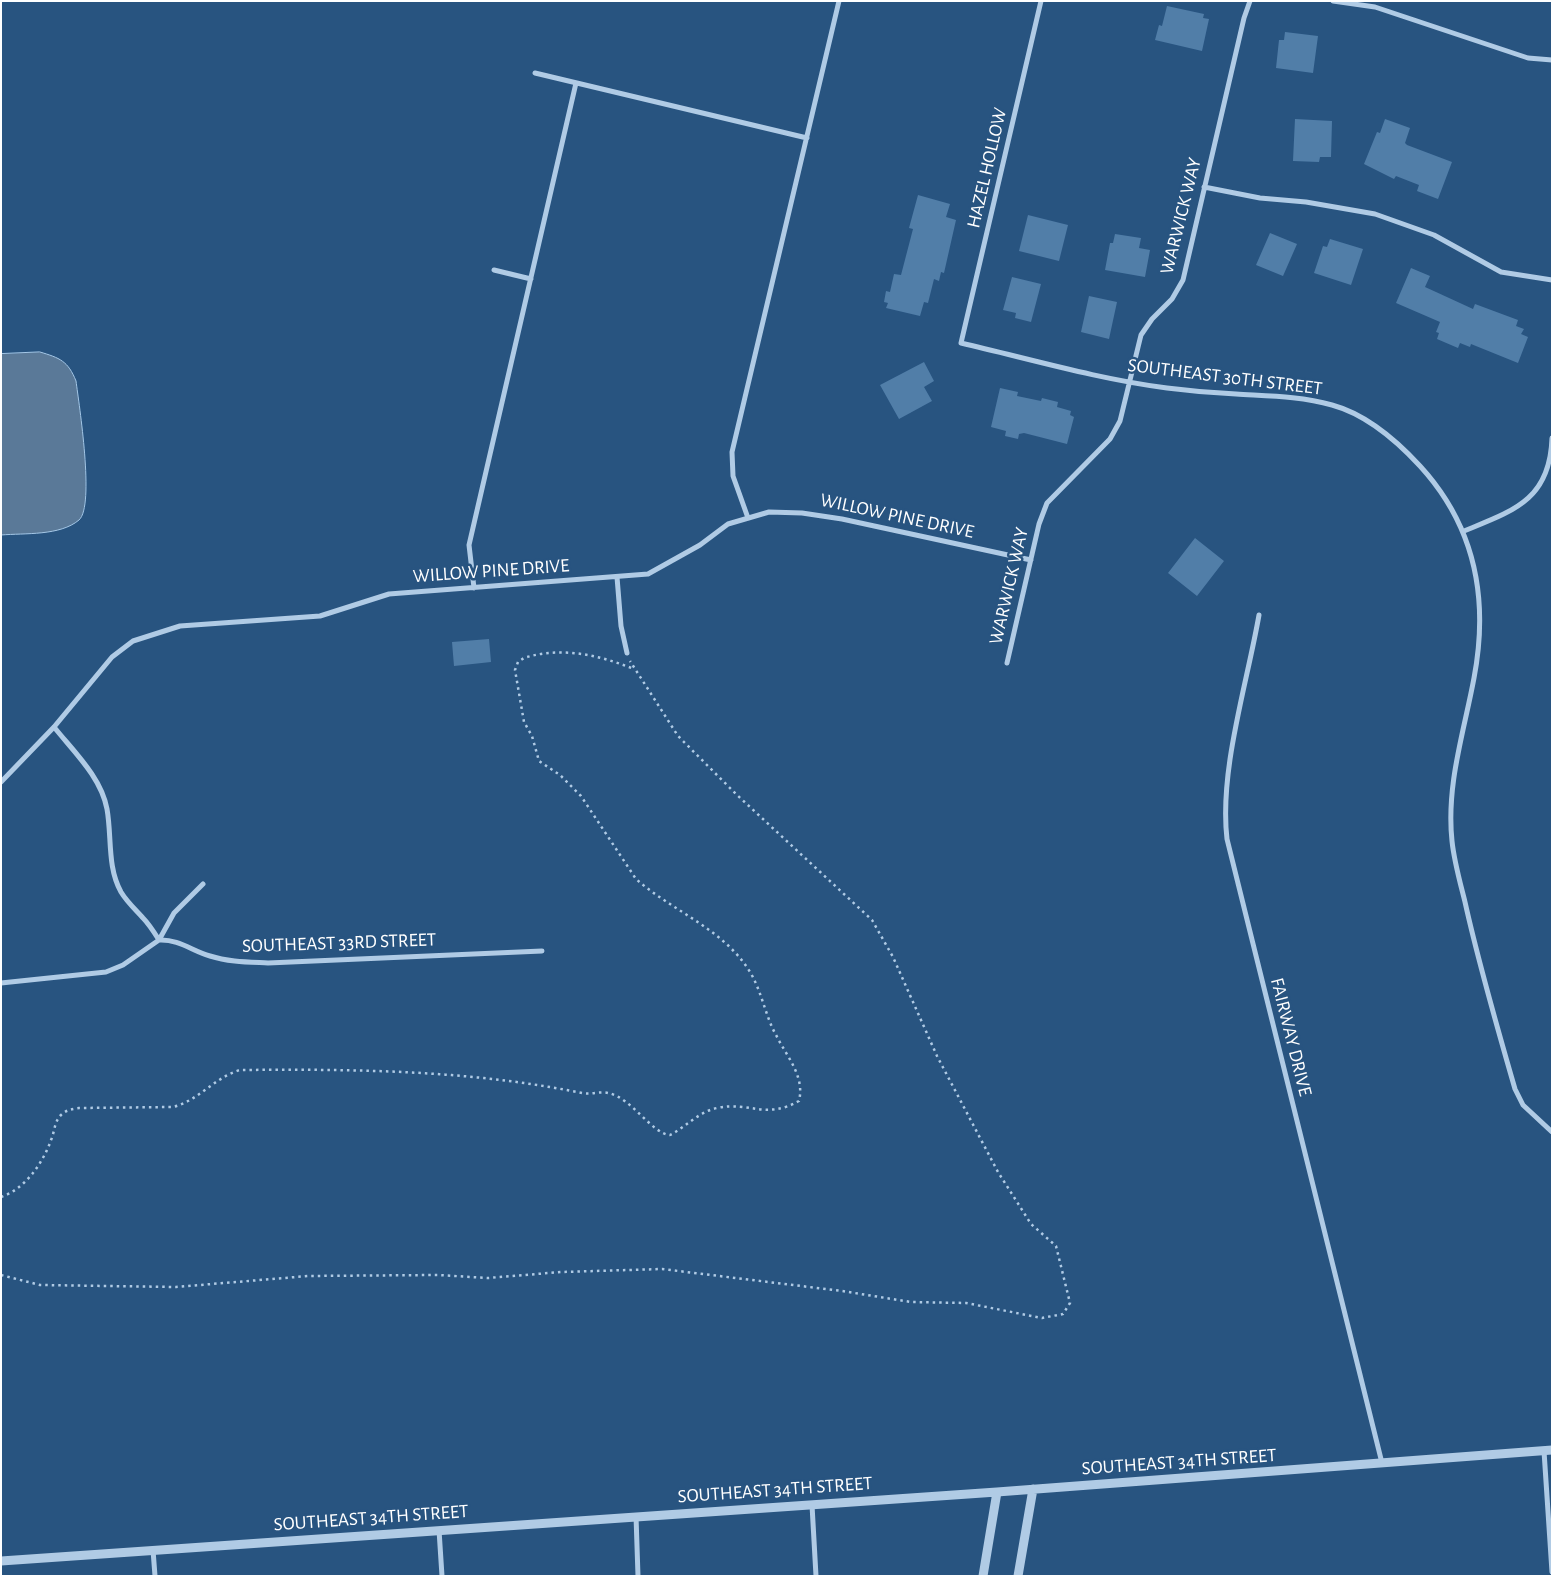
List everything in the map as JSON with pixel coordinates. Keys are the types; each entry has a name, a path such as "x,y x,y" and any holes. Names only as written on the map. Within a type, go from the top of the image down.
{"street":[{"path":"748,518 733,476 732,452 839,1"},
{"name":"HAZEL HOLLOW","path":"962,342 1041,1"},
{"name":"WARWICK WAY","path":"1007,663 1039,524 1047,503 1110,439 1120,421 1141,335 1152,319 1172,299 1183,280 1244,18 1250,1"},
{"path":"1333,1 1375,7 1528,58 1552,60"},
{"path":"535,73 807,138"},
{"path":"474,588 469,544 576,83"},
{"path":"1204,187 1260,198 1306,202 1375,214 1434,235 1501,272 1552,280"},
{"path":"494,270 531,280"},
{"name":"SOUTHEAST 30TH STREET","path":"962,342 1129,383 1231,394 1293,397 1334,405 1365,421 1403,448 1437,485 1464,531 1479,594 1480,632 1474,678 1458,745 1454,774 1450,811 1452,842 1474,943 1515,1089 1523,1105 1552,1132"},
{"path":"1464,531 1512,511 1541,486 1552,438"},
{"name":"WILLOW PINE DRIVE","path":"1,782 54,727 112,657 133,641 180,626 320,616 389,594 648,574 700,546 728,524 769,512 802,513 842,519 1031,560"},
{"path":"617,576 621,626 627,653"},
{"name":"FAIRWAY DRIVE","path":"1259,616 1228,780 1225,820 1231,860 1382,1463"},
{"path":"54,727 90,771 100,790 107,808 115,876 121,892 132,908 144,918 159,940"},
{"path":"1,983 106,972 123,965 159,940 174,913 203,884"},
{"name":"SOUTHEAST 33RD STREET","path":"159,940 178,942 208,956 226,960 268,963 542,951"},
{"path":"1548,1451 1552,1572"},
{"name":"SOUTHEAST 34TH STREET","path":"1,1561 997,1492 1548,1451"},
{"path":"1018,1576 1033,1489"},
{"path":"983,1576 997,1492"},
{"path":"812,1504 816,1576"},
{"path":"636,1516 638,1576"},
{"path":"439,1530 442,1576"},
{"path":"153,1550 155,1576"}],"path":[{"path":"1,1197 17,1190 28,1177 44,1155 56,1122 65,1111 79,1108 173,1107 186,1102 223,1077 240,1070 426,1072 490,1077 588,1094 606,1092 624,1100 666,1135 674,1133 708,1111 727,1107 771,1111 783,1109 799,1101 802,1088 789,1057 771,1026 756,983 740,958 712,932 648,890 636,879 581,796 560,775 539,760 532,736 524,722 516,684 515,670 518,662 531,656 573,652 603,657 634,669"},
{"path":"1,1275 40,1286 176,1287 308,1276 438,1274 488,1278 561,1272 662,1269 842,1291 911,1302 966,1303 1026,1317 1051,1318 1067,1311 1070,1303 1056,1246 1030,1224 998,1172 937,1056 890,950 872,920 737,795 685,743 634,669 627,653"}],"water":[{"path":"40,352 62,361 70,369 76,381 85,454 86,496 84,511 79,520 62,529 42,533 1,535 1,354"}],"building":[{"path":"1167,6 1204,14 1203,18 1209,19 1202,51 1155,40 1159,25 1162,26"},
{"path":"1285,32 1318,36 1313,73 1276,68 1279,40 1284,40"},
{"path":"1295,119 1332,121 1331,157 1320,157 1319,162 1293,161"},
{"path":"1385,119 1410,128 1405,143 1407,145 1452,162 1438,199 1417,191 1419,185 1396,176 1394,179 1364,164 1377,132 1380,133"},
{"path":"918,195 950,204 946,217 956,220 944,273 941,272 939,281 934,279 928,303 924,302 920,316 886,308 888,303 884,302 886,291 890,292 894,274 901,275 913,229 909,228"},
{"path":"1028,215 1068,225 1059,261 1019,251"},
{"path":"1270,233 1297,244 1283,276 1256,265"},
{"path":"1115,234 1141,238 1139,248 1150,250 1145,277 1105,270 1110,243 1113,243"},
{"path":"1330,239 1363,249 1351,285 1314,273 1323,246 1327,247"},
{"path":"1411,268 1430,276 1425,287 1473,309 1475,304 1518,320 1516,326 1524,329 1521,334 1528,337 1518,363 1471,344 1470,347 1460,343 1458,348 1437,339 1439,333 1436,332 1440,322 1396,303"},
{"path":"1012,277 1041,284 1031,322 1015,318 1016,313 1003,310"},
{"path":"1089,296 1117,302 1109,339 1081,332"},
{"path":"924,362 934,381 924,387 932,401 899,419 880,385"},
{"path":"1000,388 1018,392 1017,396 1041,401 1042,398 1058,402 1057,407 1071,411 1070,415 1074,417 1067,444 1024,433 1019,434 1018,439 1005,436 1006,431 991,427"},
{"path":"1195,538 1224,561 1197,596 1168,573"},
{"path":"489,639 491,662 454,666 452,642"}]}
